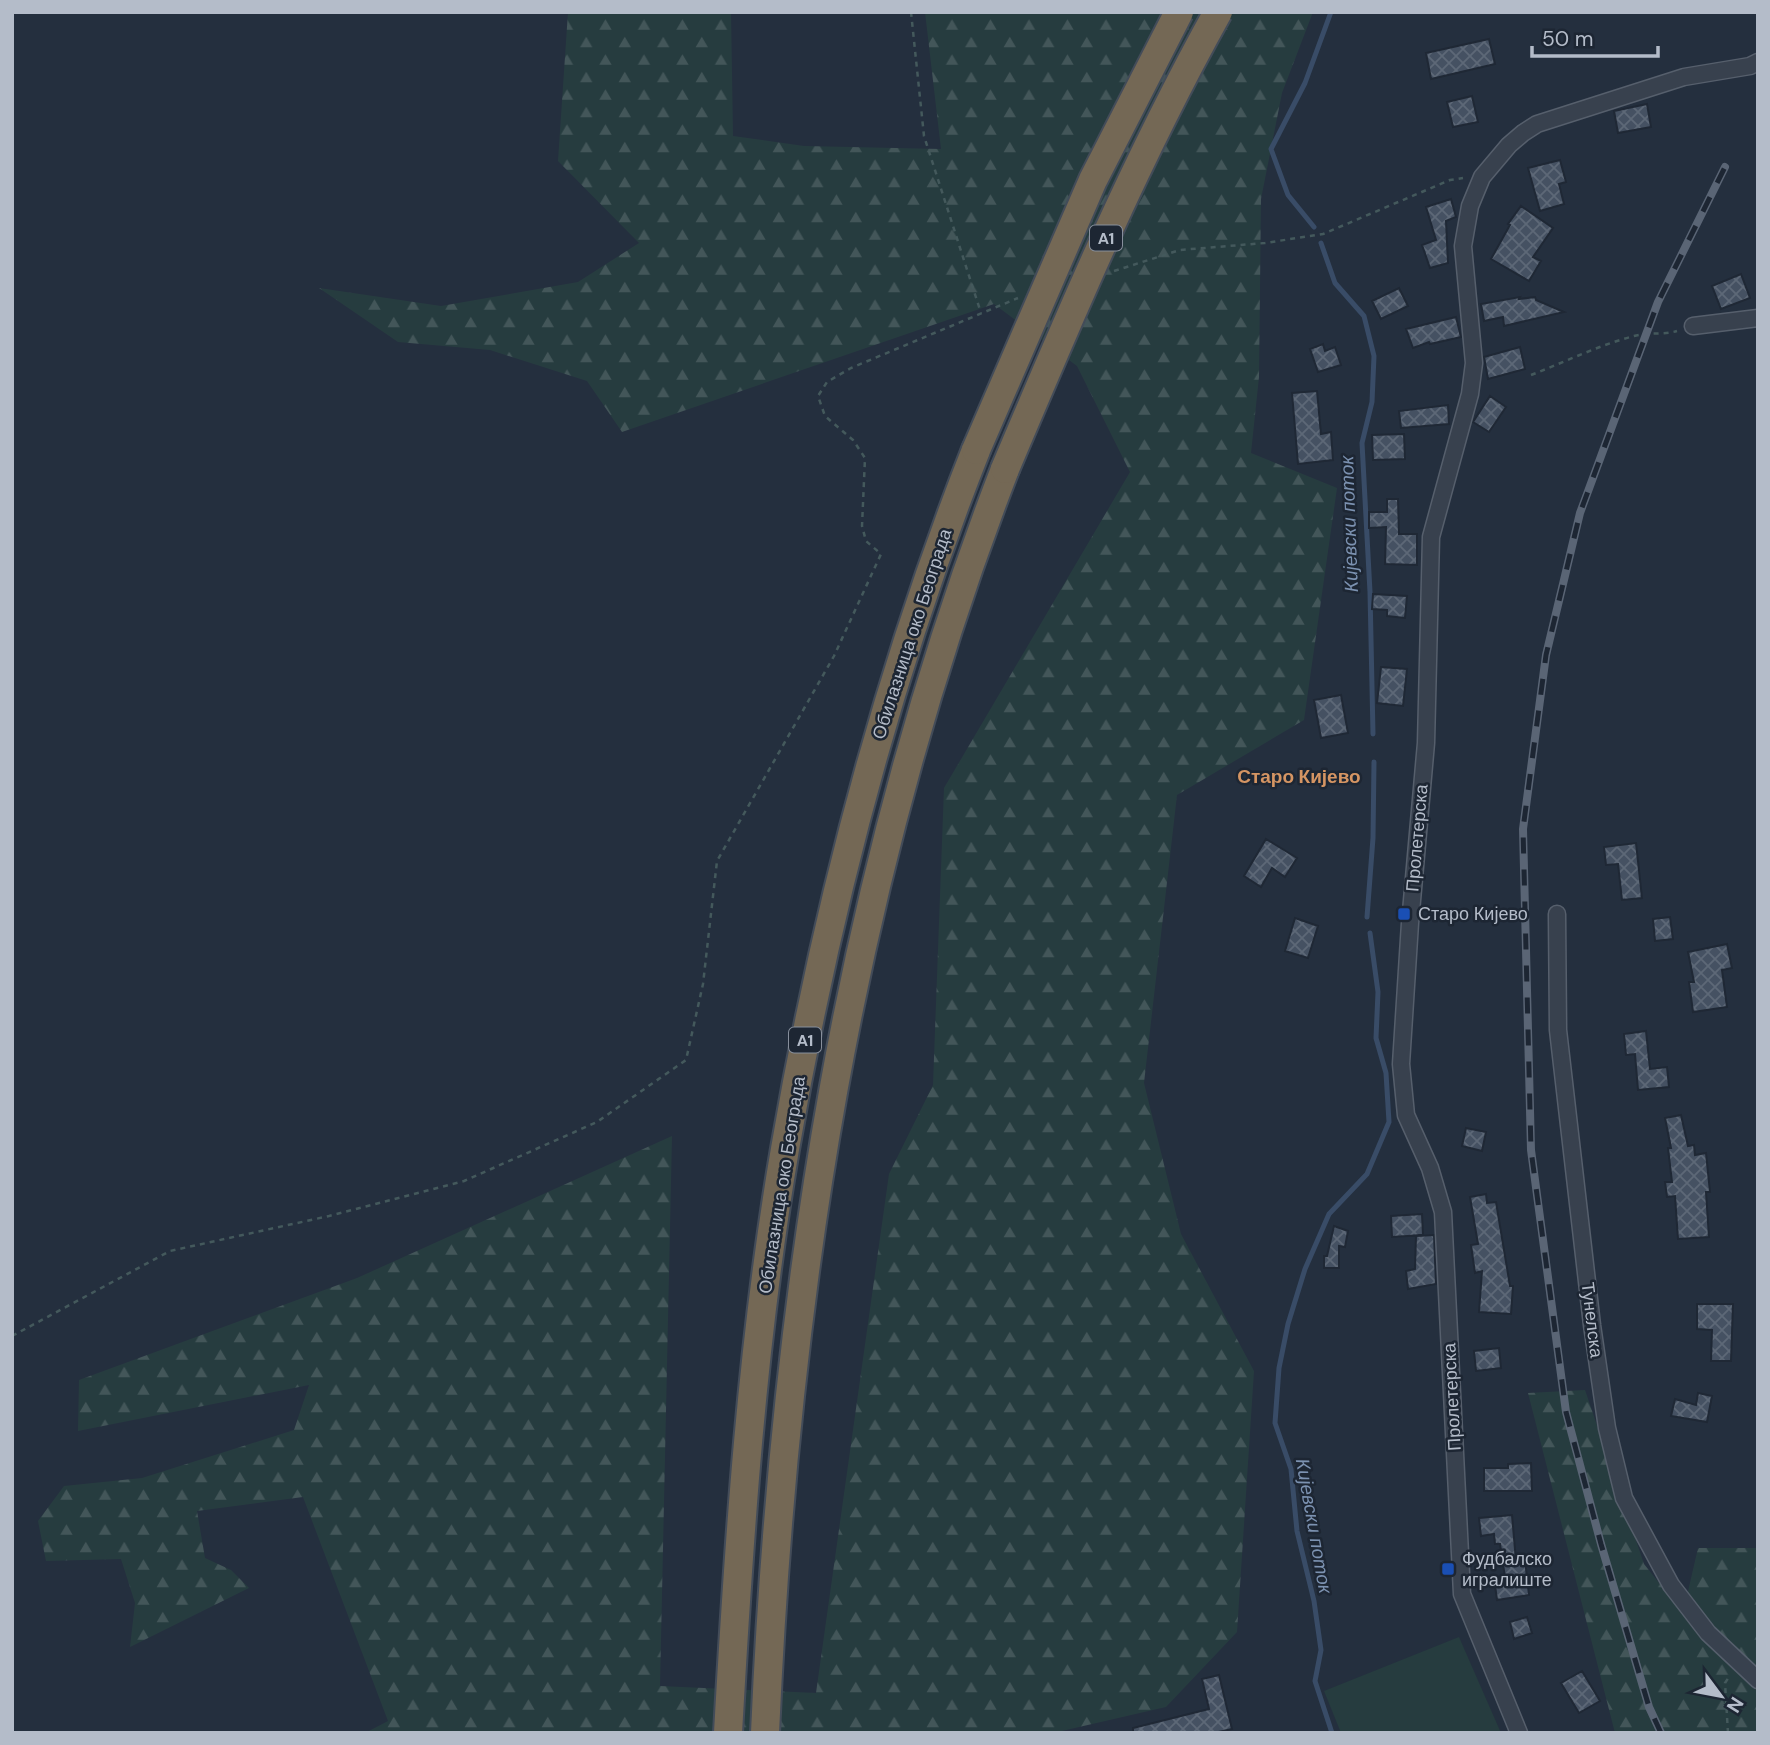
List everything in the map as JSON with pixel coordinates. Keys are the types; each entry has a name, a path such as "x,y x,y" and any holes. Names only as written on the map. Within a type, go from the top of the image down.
{"highway":[{"name":"Обилазница око Београда","path":"728,1733 742,1519 762,1324 783,1163 837,892 890,699 934,563 976,450 1093,180 1179,12"},
{"name":"Обилазница око Београда","path":"765,1733 779,1496 794,1351 819,1169 855,972 912,743 972,553 1004,469 1095,261 1167,110 1218,12"}],"street":[{"name":"Пролетерска","path":"1519,1733 1462,1594 1443,1212 1430,1168 1406,1115 1401,1064 1426,743 1431,537 1470,394 1474,363 1463,246 1465,227 1482,177 1509,145 1537,124 1684,78 1750,66 1758,62"},
{"path":"1693,326 1758,318"},
{"name":"Тунелска","path":"1557,914 1558,1030 1592,1325 1607,1428 1624,1498 1671,1586 1709,1633 1758,1680"}],"path":[{"path":"911,12 924,136 982,313"},
{"path":"1531,375 1634,336 1672,332 1693,326"},
{"path":"12,1336 170,1251 330,1216 464,1181 597,1122 686,1060 703,984 717,861 834,656 881,554"},
{"path":"1728,1733 1725,1684 1739,1662"}],"green space":[{"path":"568,12 731,12 733,136 804,146 941,149 925,12 1313,12 1282,93 1261,199 1259,377 1251,453 1337,488 1304,720 1177,795 1144,1083 1181,1234 1254,1371 1237,1632 1166,1707 1053,1733 365,1733 388,1721 303,1497 197,1511 205,1558 231,1570 249,1588 130,1647 135,1603 121,1559 46,1561 38,1521 64,1486 142,1478 294,1430 309,1385 78,1431 79,1380 357,1278 672,1136 660,1686 816,1693 889,1174 933,1085 944,788 1130,472 1077,366 994,304 622,432 587,381 490,350 398,342 319,288 441,306 578,282 639,243 558,161"},
{"path":"1585,1390 1644,1564 1683,1613 1698,1548 1758,1548 1758,1733 1615,1733 1528,1393"},
{"path":"1459,1637 1501,1733 1341,1733 1324,1691"}],"building":[{"path":"1489,39 1495,64 1431,79 1426,53"},
{"path":"1472,96 1478,122 1453,127 1447,102"},
{"path":"1647,104 1651,127 1618,133 1614,111"},
{"path":"1560,160 1566,182 1559,184 1564,204 1540,211 1528,168"},
{"path":"1451,199 1456,217 1446,221 1448,263 1430,268 1422,245 1436,240 1426,207"},
{"path":"1521,206 1553,228 1533,257 1541,261 1529,281 1491,259 1510,225 1508,224"},
{"path":"1741,274 1750,298 1721,309 1712,286"},
{"path":"1399,288 1408,306 1381,319 1372,301"},
{"path":"1520,297 1519,299 1535,297 1536,300 1564,312 1504,326 1503,317 1484,321 1481,304"},
{"path":"1456,317 1461,337 1430,344 1429,342 1413,348 1406,329"},
{"path":"1323,344 1325,351 1335,347 1341,365 1318,372 1310,349"},
{"path":"1520,347 1525,369 1488,379 1484,357"},
{"path":"1317,391 1321,434 1331,432 1333,460 1298,464 1292,393"},
{"path":"1490,396 1506,407 1489,432 1473,422"},
{"path":"1448,405 1449,424 1401,428 1399,411"},
{"path":"1404,434 1405,459 1373,460 1372,435"},
{"path":"1387,499 1398,499 1399,534 1417,534 1417,565 1385,564 1386,527 1369,528 1369,512 1387,512"},
{"path":"1373,594 1407,596 1405,618 1387,616 1387,610 1372,609"},
{"path":"1381,667 1407,669 1403,706 1377,703"},
{"path":"1341,695 1348,733 1321,738 1314,700"},
{"path":"1266,839 1297,858 1285,877 1272,868 1261,887 1244,876"},
{"path":"1636,843 1642,898 1622,900 1618,864 1606,865 1604,847"},
{"path":"1670,917 1673,939 1655,941 1653,919"},
{"path":"1295,918 1318,926 1308,958 1285,951"},
{"path":"1727,944 1732,968 1722,970 1727,1007 1693,1012 1689,982 1694,982 1688,952"},
{"path":"1646,1031 1650,1069 1667,1067 1669,1087 1638,1090 1635,1054 1626,1055 1624,1034"},
{"path":"1681,1115 1688,1146 1694,1145 1695,1155 1706,1153 1710,1192 1706,1192 1709,1237 1678,1239 1675,1196 1667,1197 1665,1182 1672,1182 1668,1148 1671,1148 1665,1118"},
{"path":"1466,1128 1486,1132 1482,1151 1462,1146"},
{"path":"1486,1194 1487,1203 1496,1202 1510,1286 1513,1286 1511,1314 1479,1312 1482,1271 1475,1273 1471,1245 1478,1244 1470,1197"},
{"path":"1422,1214 1423,1235 1392,1237 1391,1216"},
{"path":"1334,1226 1348,1231 1345,1247 1339,1246 1339,1268 1324,1268 1324,1256 1327,1256"},
{"path":"1434,1235 1436,1284 1408,1289 1406,1271 1415,1269 1416,1236"},
{"path":"1697,1304 1733,1304 1731,1361 1711,1361 1712,1330 1697,1329"},
{"path":"1499,1348 1501,1368 1476,1371 1474,1351"},
{"path":"1698,1393 1712,1396 1707,1422 1671,1416 1675,1399 1696,1405"},
{"path":"1531,1463 1532,1491 1484,1491 1484,1468 1508,1468 1508,1464"},
{"path":"1512,1515 1516,1561 1525,1560 1529,1595 1497,1600 1495,1585 1506,1584 1500,1544 1495,1544 1494,1534 1481,1536 1479,1518"},
{"path":"1527,1617 1532,1633 1514,1639 1510,1622"},
{"path":"1582,1671 1600,1701 1579,1713 1561,1683"},
{"path":"1219,1675 1232,1729 1214,1733 1133,1733 1133,1728 1209,1709 1202,1679"}],"waterway":[{"name":"Кијевски поток","path":"1314,227 1288,195 1271,149 1305,83 1331,12"},
{"name":"Кијевски поток","path":"1321,243 1335,283 1364,316 1374,356 1372,402 1362,443 1370,592 1373,734"},
{"name":"Кијевски поток","path":"1367,917 1373,838 1374,762"},
{"name":"Кијевски поток","path":"1332,1733 1315,1681 1321,1650 1314,1601 1297,1531 1291,1469 1275,1423 1279,1368 1288,1324 1305,1269 1329,1214 1367,1174 1389,1122 1386,1073 1376,1038 1378,992 1370,933"}],"railway":[{"path":"1661,1733 1649,1707 1566,1412 1531,1150 1523,829 1546,655 1580,513 1658,302 1725,167"}],"place":[{"name":"Старо Кијево","path":"1404,914"},
{"name":"Фудбалско игралиште","path":"1448,1569"}],"district":[{"name":"Старо Кијево","path":"1299,776"}]}
